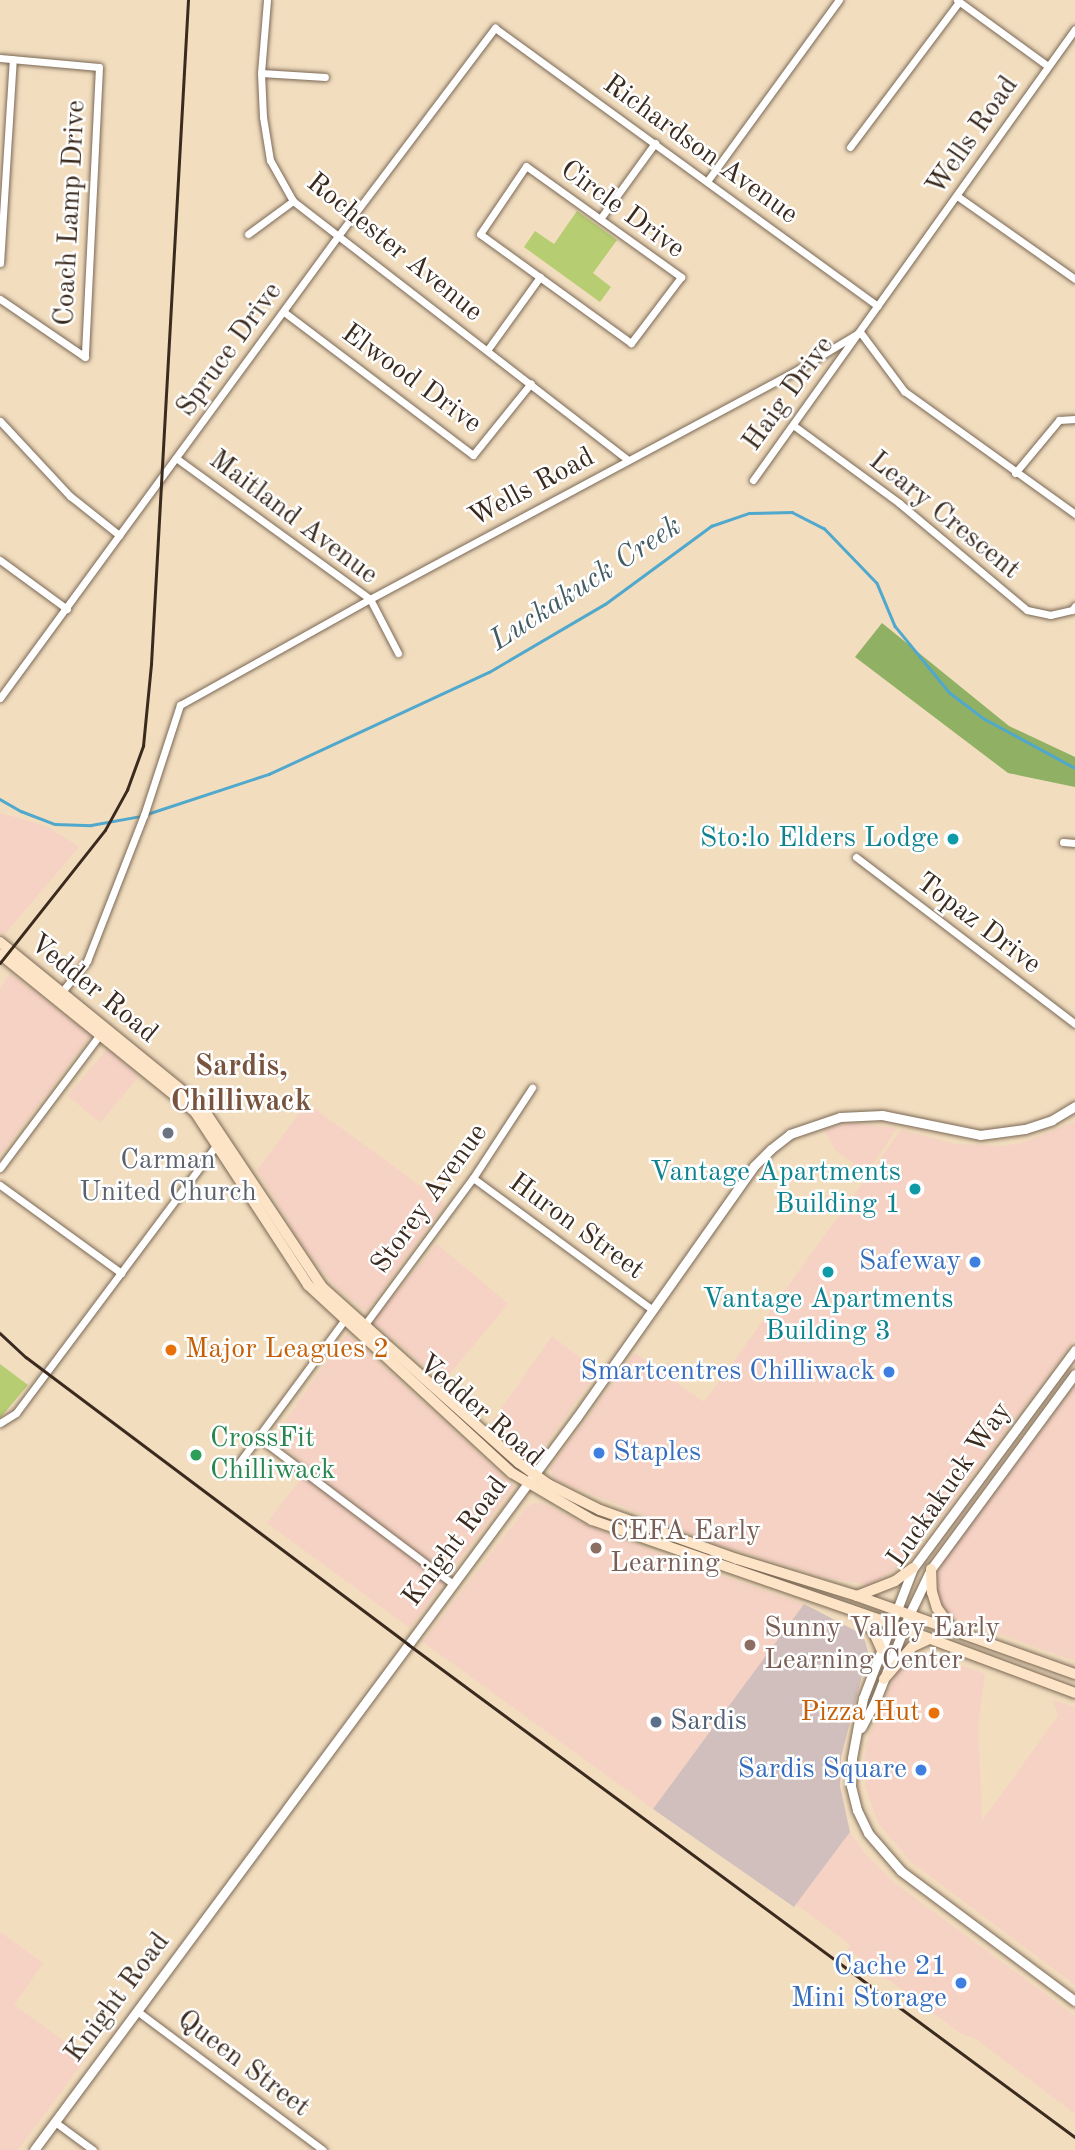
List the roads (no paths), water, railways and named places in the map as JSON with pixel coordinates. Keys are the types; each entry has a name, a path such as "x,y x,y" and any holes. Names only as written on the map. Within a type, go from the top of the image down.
{"main road":[{"name":"Vedder Road","path":"0,943 101,1034 185,1102 221,1141"},
{"name":"Vedder Road","path":"0,954 191,1097 322,1287 347,1316 534,1474 600,1510 737,1559 857,1596 1075,1674"},
{"name":"Vedder Road","path":"362,1329 527,1484 592,1520 890,1624 1075,1693"},
{"path":"857,1596 895,1581 913,1568"},
{"path":"931,1569 932,1592 937,1608 954,1630"},
{"path":"857,1613 874,1633 881,1649"},
{"path":"884,1679 912,1647 929,1639"}],"street":[{"name":"Rochester Avenue","path":"267,0 261,73 270,160 293,201 488,349 628,460"},
{"path":"708,180 839,0"},
{"path":"850,147 958,1 1048,66"},
{"name":"Richardson Avenue","path":"495,29 708,180 878,306"},
{"name":"Spruce Drive","path":"0,698 338,236 495,29"},
{"name":"Wells Road","path":"58,996 87,961 144,815 180,705 370,598 792,373 860,332 1075,29"},
{"name":"Coach Lamp Drive","path":"0,58 99,67 85,357 0,299"},
{"path":"0,262 13,59"},
{"path":"261,73 325,77"},
{"path":"600,219 656,143"},
{"name":"Circle Drive","path":"526,166 600,219 681,277 631,343 480,234 526,166"},
{"path":"957,196 1075,279"},
{"path":"248,234 293,201"},
{"path":"488,349 540,277"},
{"name":"Elwood Drive","path":"284,312 473,455 531,383"},
{"path":"860,332 904,391 1075,514"},
{"name":"Haig Drive","path":"752,480 860,332"},
{"path":"1015,473 1059,420 1075,419"},
{"path":"0,421 69,496 119,535"},
{"name":"Leary Crescent","path":"793,425 899,503 1027,610 1051,615 1072,610 1075,606"},
{"name":"Maitland Avenue","path":"176,458 370,598 398,653"},
{"path":"0,560 67,609"},
{"path":"1063,842 1075,843"},
{"name":"Topaz Drive","path":"856,856 1075,1024"},
{"path":"0,1168 101,1034"},
{"name":"Storey Avenue","path":"362,1329 473,1178 532,1088"},
{"name":"Knight Road","path":"34,2150 527,1484 754,1166 790,1133 840,1117 882,1115 959,1133 1001,1133 1052,1120 1075,1106"},
{"path":"2,1422 16,1413 221,1141"},
{"name":"Huron Street","path":"473,1178 653,1310"},
{"path":"0,1185 121,1273"},
{"path":"236,1466 347,1316"},
{"name":"Luckakuck Way","path":"1075,1350 913,1568 863,1698 851,1786 857,1810 868,1833 882,1851 924,1889 1075,2001"},
{"name":"Luckakuck Way","path":"856,1736 875,1702 909,1615 931,1569 1075,1374"},
{"path":"258,1437 453,1584"},
{"name":"Queen Street","path":"137,2011 323,2150"},
{"path":"55,2122 93,2150"}],"waterway":[{"name":"Luckakuck Creek","path":"147,814 269,774 489,672 605,604 711,526 749,513 792,512 824,528 877,583 895,626 949,692 983,718 1075,768"},
{"name":"Luckakuck Creek","path":"0,799 21,811 55,824 91,825 141,816"}],"railway":[{"path":"0,963 105,830 127,790 143,746 151,664 188,0"},
{"path":"0,1333 26,1357 408,1644 1075,2137"}],"place":[{"name":"Sto:lo Elders Lodge","path":"953,839"},
{"name":"Carman United Church","path":"168,1133"},
{"name":"Vantage Apartments Building 1","path":"915,1189"},
{"name":"Safeway","path":"975,1262"},
{"name":"Vantage Apartments Building 3","path":"828,1272"},
{"name":"Major Leagues 2","path":"171,1350"},
{"name":"Smartcentres Chilliwack","path":"889,1372"},
{"name":"Staples","path":"599,1453"},
{"name":"CrossFit Chilliwack","path":"196,1455"},
{"name":"CEFA Early Learning","path":"596,1548"},
{"name":"Sunny Valley Early Learning Center","path":"750,1645"},
{"name":"Pizza Hut","path":"934,1713"},
{"name":"Sardis","path":"656,1722"},
{"name":"Sardis Square","path":"921,1770"},
{"name":"Cache 21 Mini Storage","path":"961,1983"}],"district":[{"name":"Sardis, Chilliwack","path":"241,1084"}]}
